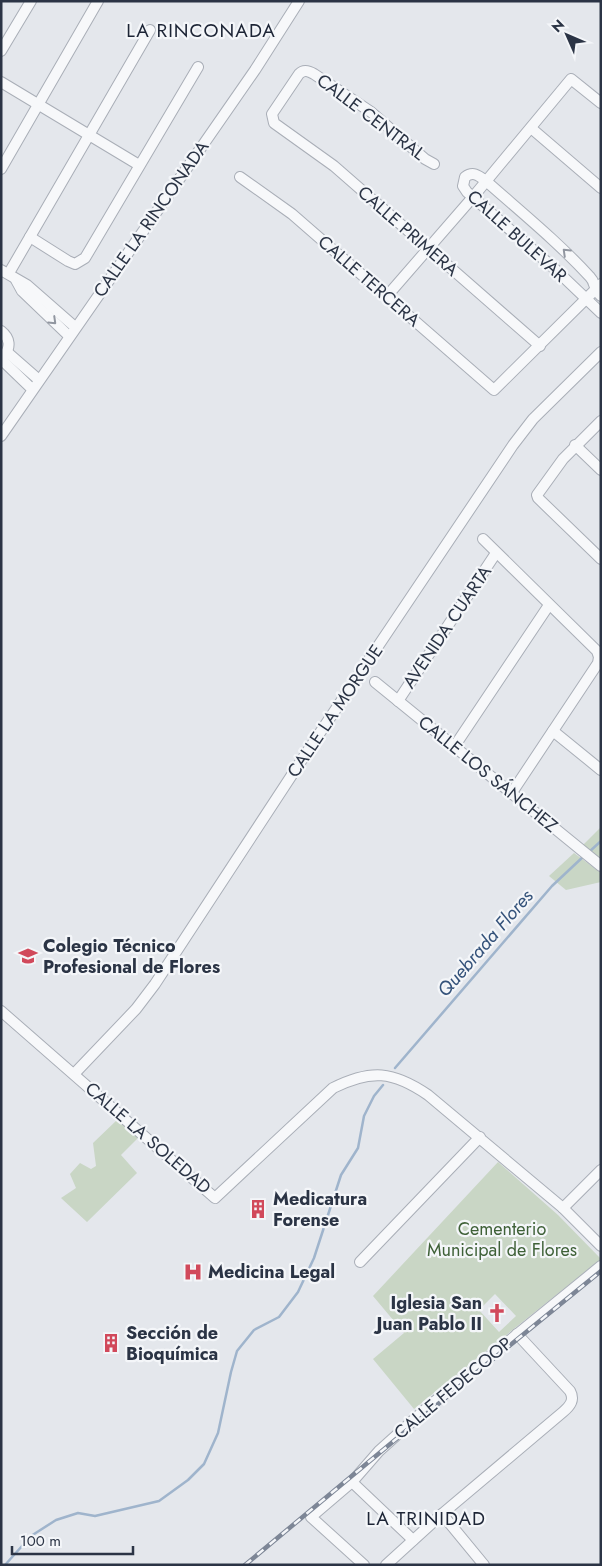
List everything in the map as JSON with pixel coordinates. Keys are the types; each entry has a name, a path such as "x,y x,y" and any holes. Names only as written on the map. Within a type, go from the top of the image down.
{"street":[{"path":"1,51 31,1"},
{"path":"1,169 98,1"},
{"name":"CALLE LA RINCONADA","path":"1,436 255,70 299,1"},
{"path":"9,274 150,30"},
{"path":"30,237 75,264 84,258 198,67"},
{"name":"CALLE CENTRAL","path":"273,122 273,110 300,73 308,71 371,112 424,159 434,164"},
{"path":"387,296 531,128 571,78 601,104"},
{"path":"1,82 139,166"},
{"name":"CALLE PRIMERA","path":"273,122 334,166 540,346"},
{"path":"531,128 601,188"},
{"name":"CALLE BULEVAR","path":"599,290 593,280 565,250 486,181 473,174 465,177 463,186 472,197 556,270 601,313"},
{"name":"CALLE TERCERA","path":"240,177 292,214 494,390 540,346"},
{"path":"9,274 27,285 76,327"},
{"path":"9,274 22,291 69,336"},
{"path":"540,346 586,297 599,290"},
{"path":"1,330 8,341 3,356 36,384"},
{"name":"CALLE LA MORGUE","path":"74,1074 136,1009 155,984 307,751 513,445 533,419 601,352"},
{"path":"601,420 562,459 537,495 601,559"},
{"path":"575,445 601,470"},
{"path":"483,539 597,651 599,657 598,663 511,794"},
{"name":"AVENIDA CUARTA","path":"398,701 496,553"},
{"path":"454,746 549,605"},
{"name":"CALLE LOS SÁNCHEZ","path":"375,682 600,866"},
{"path":"553,731 601,770"},
{"name":"CALLE LA SOLEDAD","path":"1,1011 215,1198 333,1088 350,1080 368,1075 386,1076 406,1081 428,1095 564,1208 601,1246"},
{"path":"360,1262 480,1138"},
{"path":"564,1208 601,1170"},
{"name":"CALLE FEDECOOP","path":"364,1565 311,1516 352,1482 394,1437 601,1266"},
{"path":"386,1565 442,1514 563,1412 571,1403 573,1397 570,1391 517,1334"},
{"path":"352,1482 413,1540"},
{"path":"442,1514 484,1565"}],"green space":[{"path":"601,827 601,859 583,845"},
{"path":"574,853 601,873 601,882 566,890 549,876"},
{"path":"117,1120 138,1138 121,1155 137,1173 87,1222 61,1198 76,1188 70,1174 80,1163 91,1169 96,1166 93,1143"},
{"name":"Cementerio Municipal de Flores","path":"498,1162 558,1215 601,1259 414,1409 373,1359 404,1333 373,1296","holes":["495,1294 516,1316 499,1332 479,1310"]}],"waterway":[{"name":"Quebrada Flores","path":"589,852 601,841"},
{"name":"Quebrada Flores","path":"395,1068 552,886 585,855"},
{"name":"Quebrada Flores","path":"5,1565 31,1536 56,1520 78,1513 95,1516 159,1501 188,1480 204,1464 218,1433 237,1351 254,1330 279,1317 298,1292 314,1258 341,1175 358,1148 364,1116 374,1096 383,1085"}],"railway":[{"path":"245,1565 601,1271"}],"place":[{"name":"Colegio Técnico Profesional de Flores","path":"28,956"},
{"name":"Medicatura Forense","path":"258,1209"},
{"name":"Medicina Legal","path":"193,1272"},
{"name":"Iglesia San Juan Pablo II","path":"497,1313"},
{"name":"Sección de Bioquímica","path":"111,1343"}],"district":[{"name":"LA RINCONADA","path":"201,30"},
{"name":"LA TRINIDAD","path":"426,1518"}]}
